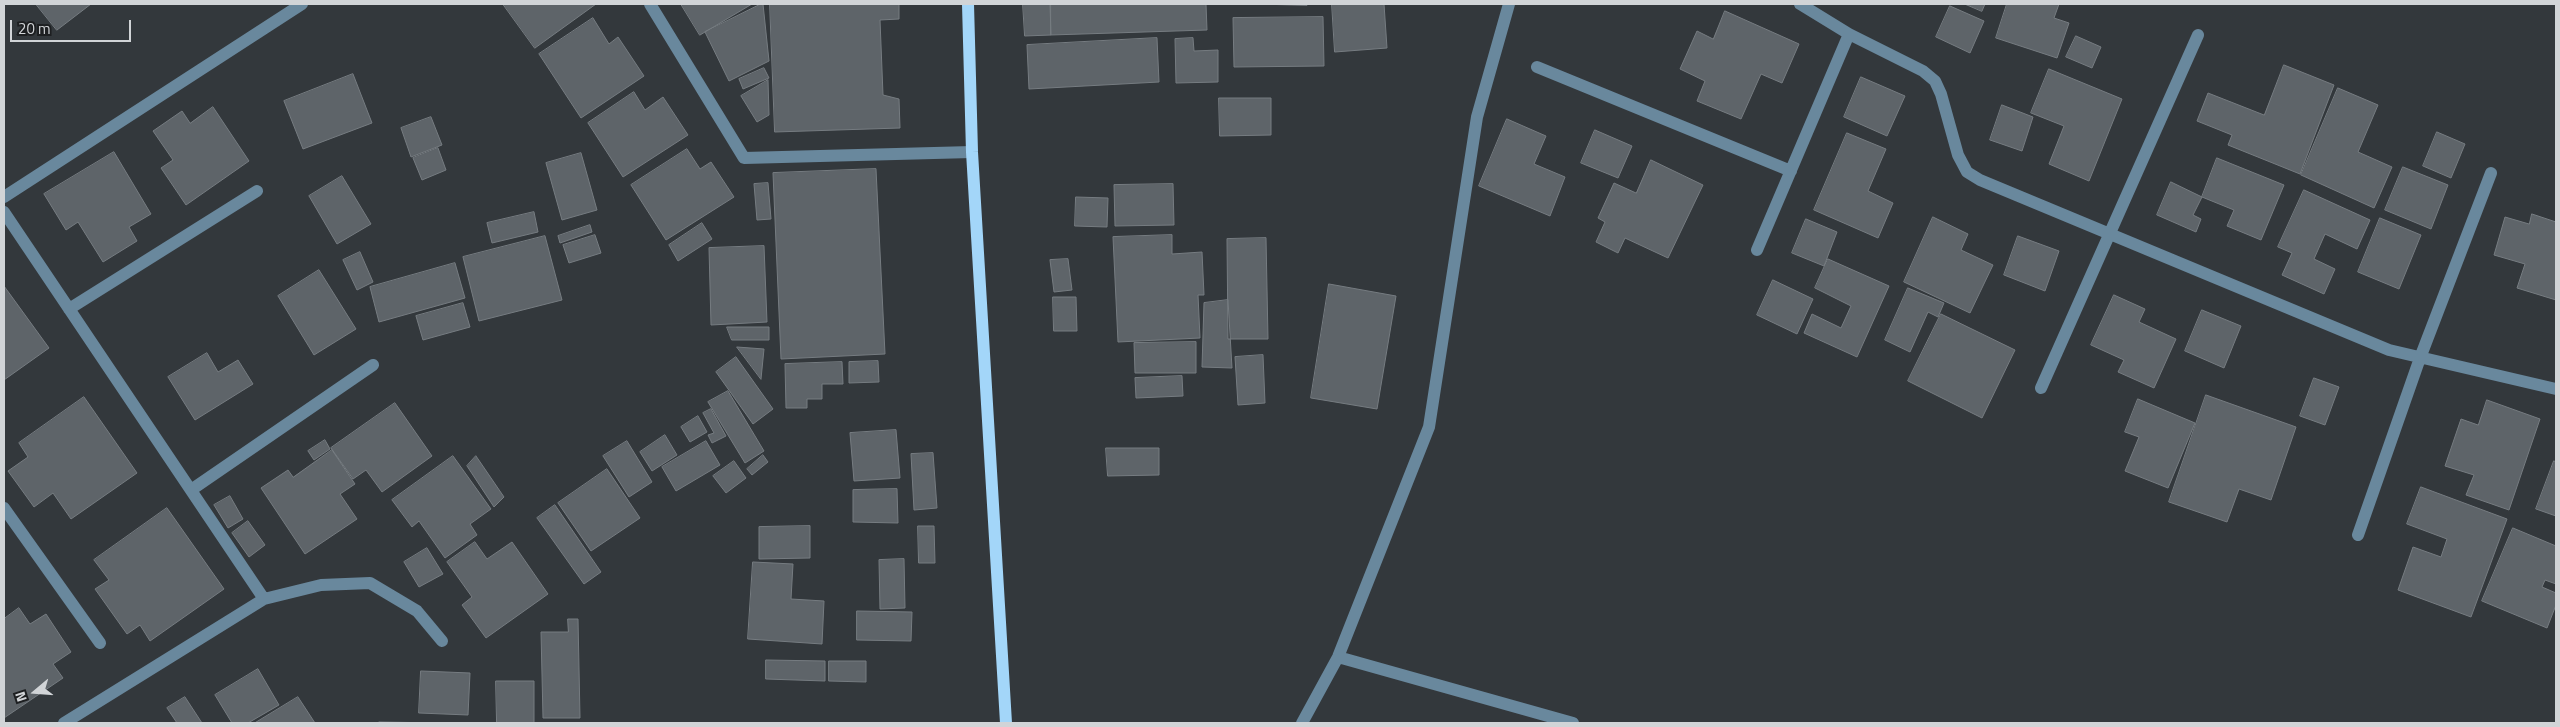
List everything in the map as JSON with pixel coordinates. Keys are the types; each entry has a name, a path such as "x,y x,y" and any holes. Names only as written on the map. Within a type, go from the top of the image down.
{"main road":[{"path":"968,4 972,152 1006,723"}],"street":[{"path":"4,197 302,4"},
{"path":"650,4 744,158 972,152"},
{"path":"1302,723 1338,658 1429,427 1477,117 1510,4"},
{"path":"1800,4 1849,34 1924,71 1935,81 1941,94 1958,155 1967,172 1980,180 2110,236 2389,350 2556,389"},
{"path":"1757,250 1849,34"},
{"path":"2041,388 2198,35"},
{"path":"1537,66 1791,171"},
{"path":"2358,535 2420,358 2491,172"},
{"path":"69,309 257,191"},
{"path":"4,212 264,599"},
{"path":"191,490 373,364"},
{"path":"4,508 100,643"},
{"path":"64,723 264,599 321,585 370,583 417,611 442,642"},
{"path":"1338,658 1573,723"}],"building":[{"path":"36,4 91,4 57,30"},
{"path":"503,4 596,4 535,48"},
{"path":"681,4 752,4 700,35"},
{"path":"763,4 769,61 729,81 705,32"},
{"path":"770,4 899,4 899,19 880,20 883,95 899,99 900,128 775,132"},
{"path":"1023,4 1050,4 1051,35 1025,36"},
{"path":"1051,4 1206,4 1207,30 1051,35"},
{"path":"1259,4 1307,4 1307,5"},
{"path":"1332,4 1384,4 1387,48 1335,52"},
{"path":"1965,4 1985,4 1982,11"},
{"path":"2007,4 2059,4 2054,18 2069,23 2057,58 1996,38"},
{"path":"1950,6 1984,21 1970,53 1936,37"},
{"path":"1725,11 1799,44 1782,83 1761,74 1741,119 1697,101 1705,81 1680,69 1697,31 1713,39"},
{"path":"1323,17 1324,66 1234,67 1233,18"},
{"path":"593,18 609,44 618,37 644,76 581,118 539,54"},
{"path":"2076,36 2101,47 2092,68 2066,57"},
{"path":"1157,38 1159,82 1029,89 1027,45"},
{"path":"1193,38 1194,51 1218,50 1218,82 1176,83 1175,39"},
{"path":"2284,65 2334,85 2300,174 2228,145 2232,135 2197,121 2208,93 2264,115"},
{"path":"764,68 769,78 743,89 739,79"},
{"path":"2049,69 2122,99 2089,181 2049,164 2064,126 2031,113"},
{"path":"353,74 372,123 303,149 284,101"},
{"path":"1861,77 1905,96 1887,136 1844,117"},
{"path":"768,80 769,115 757,122 741,96"},
{"path":"2338,88 2378,105 2358,152 2392,167 2374,208 2301,175"},
{"path":"634,92 645,110 663,97 688,135 623,177 588,123"},
{"path":"1219,98 1271,98 1271,135 1220,136"},
{"path":"2002,105 2033,117 2022,151 1990,140"},
{"path":"213,107 249,161 186,205 161,168 173,160 153,131 182,111 190,123"},
{"path":"431,117 442,145 411,157 401,128"},
{"path":"1507,119 1546,136 1534,164 1565,177 1550,216 1479,186"},
{"path":"1595,130 1632,146 1618,178 1581,163"},
{"path":"2437,132 2465,144 2451,178 2423,166"},
{"path":"1847,133 1886,149 1868,191 1893,203 1878,238 1814,210"},
{"path":"438,148 446,170 422,180 413,158"},
{"path":"687,149 700,169 711,162 734,197 666,240 631,185"},
{"path":"114,152 151,214 129,227 137,241 103,262 78,222 66,230 44,194"},
{"path":"581,153 597,210 562,220 546,163"},
{"path":"2217,158 2284,185 2261,240 2227,226 2234,210 2202,197"},
{"path":"1651,160 1703,185 1668,258 1625,238 1618,253 1596,242 1605,222 1598,218 1614,183 1636,193"},
{"path":"2403,167 2448,185 2431,229 2385,210"},
{"path":"876,169 885,354 781,359 773,173"},
{"path":"342,176 371,224 337,244 309,196"},
{"path":"2171,182 2202,197 2193,215 2201,219 2196,232 2157,215"},
{"path":"768,183 771,219 757,220 754,184"},
{"path":"1173,184 1174,225 1115,226 1114,185"},
{"path":"2304,190 2370,220 2357,249 2325,234 2314,259 2335,269 2324,294 2282,275 2292,253 2278,247"},
{"path":"1076,197 1108,198 1107,227 1075,226"},
{"path":"534,212 538,232 492,243 487,223"},
{"path":"2532,214 2556,222 2556,300 2517,288 2525,264 2494,255 2505,217 2529,224"},
{"path":"1933,217 1968,234 1961,250 1993,265 1970,313 1904,282"},
{"path":"2380,218 2421,235 2399,289 2358,272"},
{"path":"1806,219 1837,232 1824,266 1792,253"},
{"path":"702,223 712,239 678,261 669,245"},
{"path":"590,225 592,232 560,243 558,236"},
{"path":"595,235 601,253 569,263 563,245"},
{"path":"1172,235 1172,254 1202,252 1204,295 1198,295 1200,338 1118,342 1113,237"},
{"path":"545,236 562,300 479,321 463,257"},
{"path":"2018,236 2059,251 2045,291 2004,275"},
{"path":"1266,238 1268,339 1228,339 1227,239"},
{"path":"764,246 767,322 711,325 709,248"},
{"path":"360,252 373,282 357,290 343,260"},
{"path":"1068,259 1072,290 1054,292 1050,260"},
{"path":"1828,259 1889,286 1857,357 1804,333 1812,314 1841,328 1851,306 1815,288"},
{"path":"455,263 465,298 379,322 370,287"},
{"path":"319,270 356,329 314,355 278,296"},
{"path":"1773,280 1813,299 1797,334 1757,315"},
{"path":"1329,284 1396,296 1377,409 1311,398"},
{"path":"4,286 49,348 4,380"},
{"path":"1908,288 1944,303 1938,317 1928,312 1910,352 1885,340"},
{"path":"2114,295 2145,309 2139,322 2176,339 2154,388 2118,372 2124,360 2091,345"},
{"path":"1053,297 1076,297 1077,331 1054,331"},
{"path":"1228,300 1232,368 1202,367 1204,303"},
{"path":"463,303 470,327 423,340 416,316"},
{"path":"2202,310 2241,326 2224,368 2185,351"},
{"path":"1941,314 2015,350 1982,418 1908,381"},
{"path":"727,327 769,327 769,340 732,340"},
{"path":"1196,342 1196,373 1135,373 1134,343"},
{"path":"737,347 764,349 761,379"},
{"path":"207,353 218,372 238,360 253,384 195,420 168,377"},
{"path":"1263,355 1265,403 1238,405 1235,357"},
{"path":"736,357 773,409 753,424 716,372"},
{"path":"878,361 879,382 849,383 849,362"},
{"path":"842,362 843,384 822,384 822,399 807,399 807,408 786,408 785,364"},
{"path":"1182,376 1183,396 1136,398 1135,378"},
{"path":"2314,378 2339,387 2325,425 2300,416"},
{"path":"728,391 764,451 745,463 708,402"},
{"path":"2206,395 2296,427 2271,500 2239,489 2227,522 2169,502"},
{"path":"84,397 137,473 71,519 53,493 34,507 8,471 28,457 19,443"},
{"path":"2138,399 2195,423 2168,488 2125,471 2139,437 2125,432"},
{"path":"2487,400 2540,419 2509,510 2466,495 2474,475 2445,466 2461,419 2478,425"},
{"path":"395,403 432,456 382,492 366,470 353,479 331,448"},
{"path":"711,409 726,436 712,443 708,435 714,433 703,413"},
{"path":"698,416 707,432 690,442 681,427"},
{"path":"896,430 900,478 854,481 850,433"},
{"path":"665,435 677,455 652,471 640,452"},
{"path":"325,440 330,449 314,460 308,451"},
{"path":"627,441 652,482 629,497 603,456"},
{"path":"706,441 720,465 676,491 662,467"},
{"path":"1106,448 1159,448 1159,475 1108,476"},
{"path":"332,450 355,484 340,494 357,519 305,554 261,488 288,470 293,477"},
{"path":"933,453 937,508 914,510 911,454"},
{"path":"763,455 768,462 752,475 747,469"},
{"path":"453,456 491,509 470,524 477,535 445,558 419,521 412,527 392,500"},
{"path":"476,456 504,497 494,507 467,466"},
{"path":"734,461 746,478 726,493 713,476"},
{"path":"2554,461 2556,462 2556,516 2536,509"},
{"path":"607,469 640,518 591,551 558,503"},
{"path":"2421,487 2507,519 2471,617 2398,590 2413,547 2441,557 2447,539 2407,524"},
{"path":"897,489 898,523 853,522 853,490"},
{"path":"230,496 243,519 228,528 214,505"},
{"path":"555,505 601,572 584,584 537,518"},
{"path":"167,508 224,589 150,641 140,625 127,634 95,589 109,580 94,560"},
{"path":"248,521 265,545 249,557 232,533"},
{"path":"810,526 810,558 759,559 759,527"},
{"path":"918,526 934,526 935,563 919,563"},
{"path":"2513,528 2556,546 2556,584 2545,580 2542,587 2556,593 2556,605 2547,628 2482,601"},
{"path":"475,542 487,559 512,542 548,594 486,638 462,605 472,597 447,562"},
{"path":"427,548 443,574 419,587 404,562"},
{"path":"904,559 905,608 880,609 879,560"},
{"path":"753,562 793,564 791,599 824,601 822,644 748,639"},
{"path":"19,608 30,624 46,614 71,652 53,664 63,678 4,718 4,619"},
{"path":"857,611 912,612 911,641 857,640"},
{"path":"568,619 578,619 580,718 543,718 541,632 568,632"},
{"path":"766,660 825,661 825,681 766,679"},
{"path":"829,661 866,661 866,682 829,681"},
{"path":"258,669 279,705 248,723 232,723 215,695"},
{"path":"421,671 470,673 468,715 419,713"},
{"path":"496,681 534,681 534,723 497,723"},
{"path":"185,697 202,723 177,723 167,708"},
{"path":"298,697 315,723 255,723"},
{"path":"379,722 442,723 379,723"}]}
